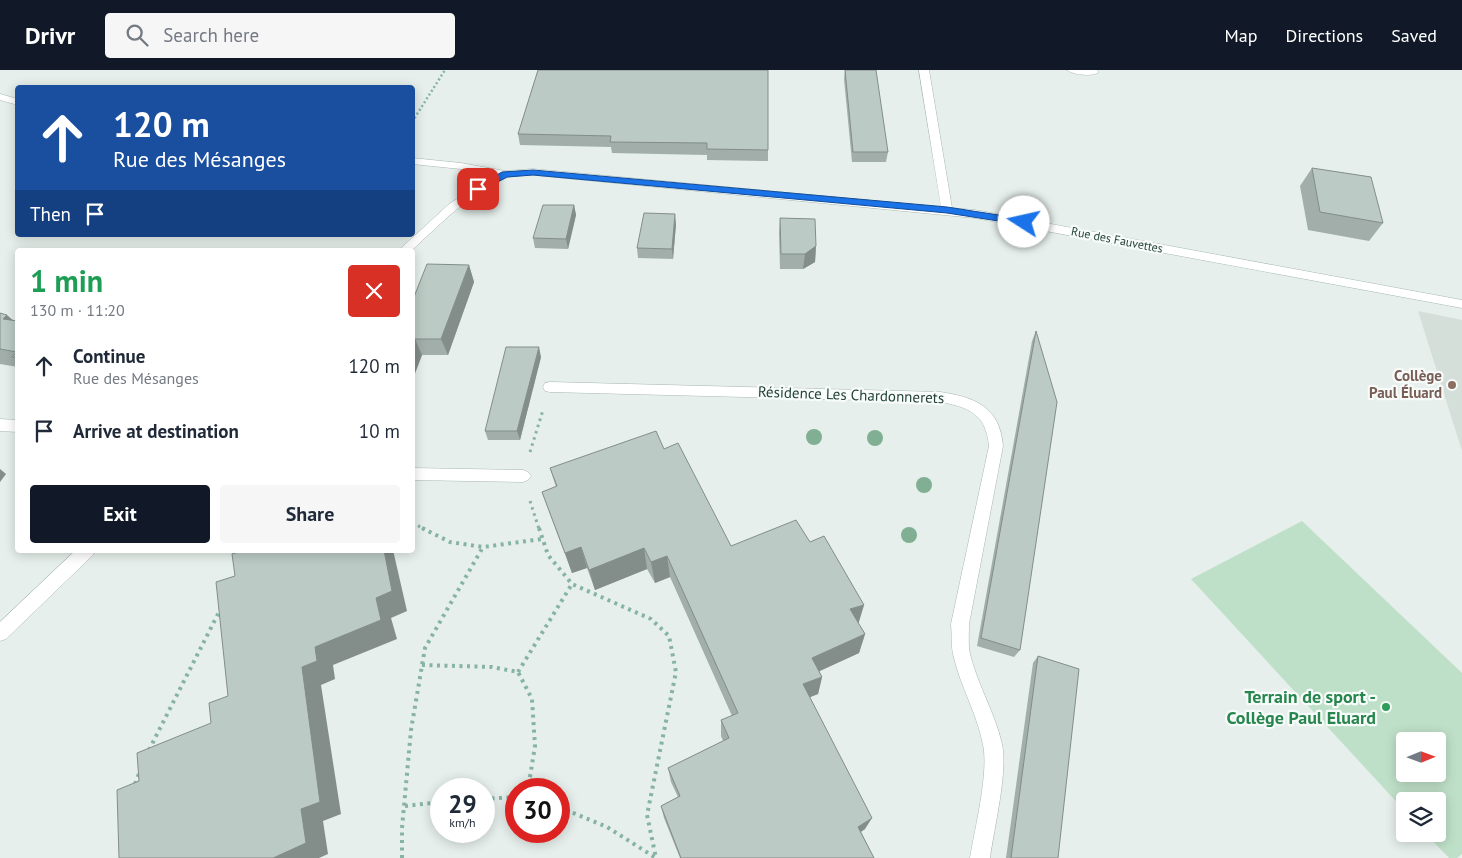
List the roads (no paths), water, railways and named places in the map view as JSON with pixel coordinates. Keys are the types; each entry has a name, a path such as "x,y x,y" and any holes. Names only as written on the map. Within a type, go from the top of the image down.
{"street":[{"path":"924,70 947,210"},
{"path":"1072,70 1094,72"},
{"path":"0,97 15,101"},
{"name":"Rue des Fauvettes","path":"415,161 461,166 505,174 533,172 947,210 1024,222 1462,304"},
{"path":"407,248 472,193 505,174"},
{"name":"Résidence Les Chardonnerets","path":"550,387 940,397 963,401 982,411 993,428 996,446 960,624 960,638 966,671 984,713 994,746 994,766 980,858"},
{"path":"0,425 15,426"},
{"path":"415,474 523,476"},
{"path":"0,633 84,553"}],"place":[{"name":"Collège Paul Éluard","path":"1452,385"},
{"name":"Terrain de sport - Collège Paul Eluard","path":"1386,707"}]}
